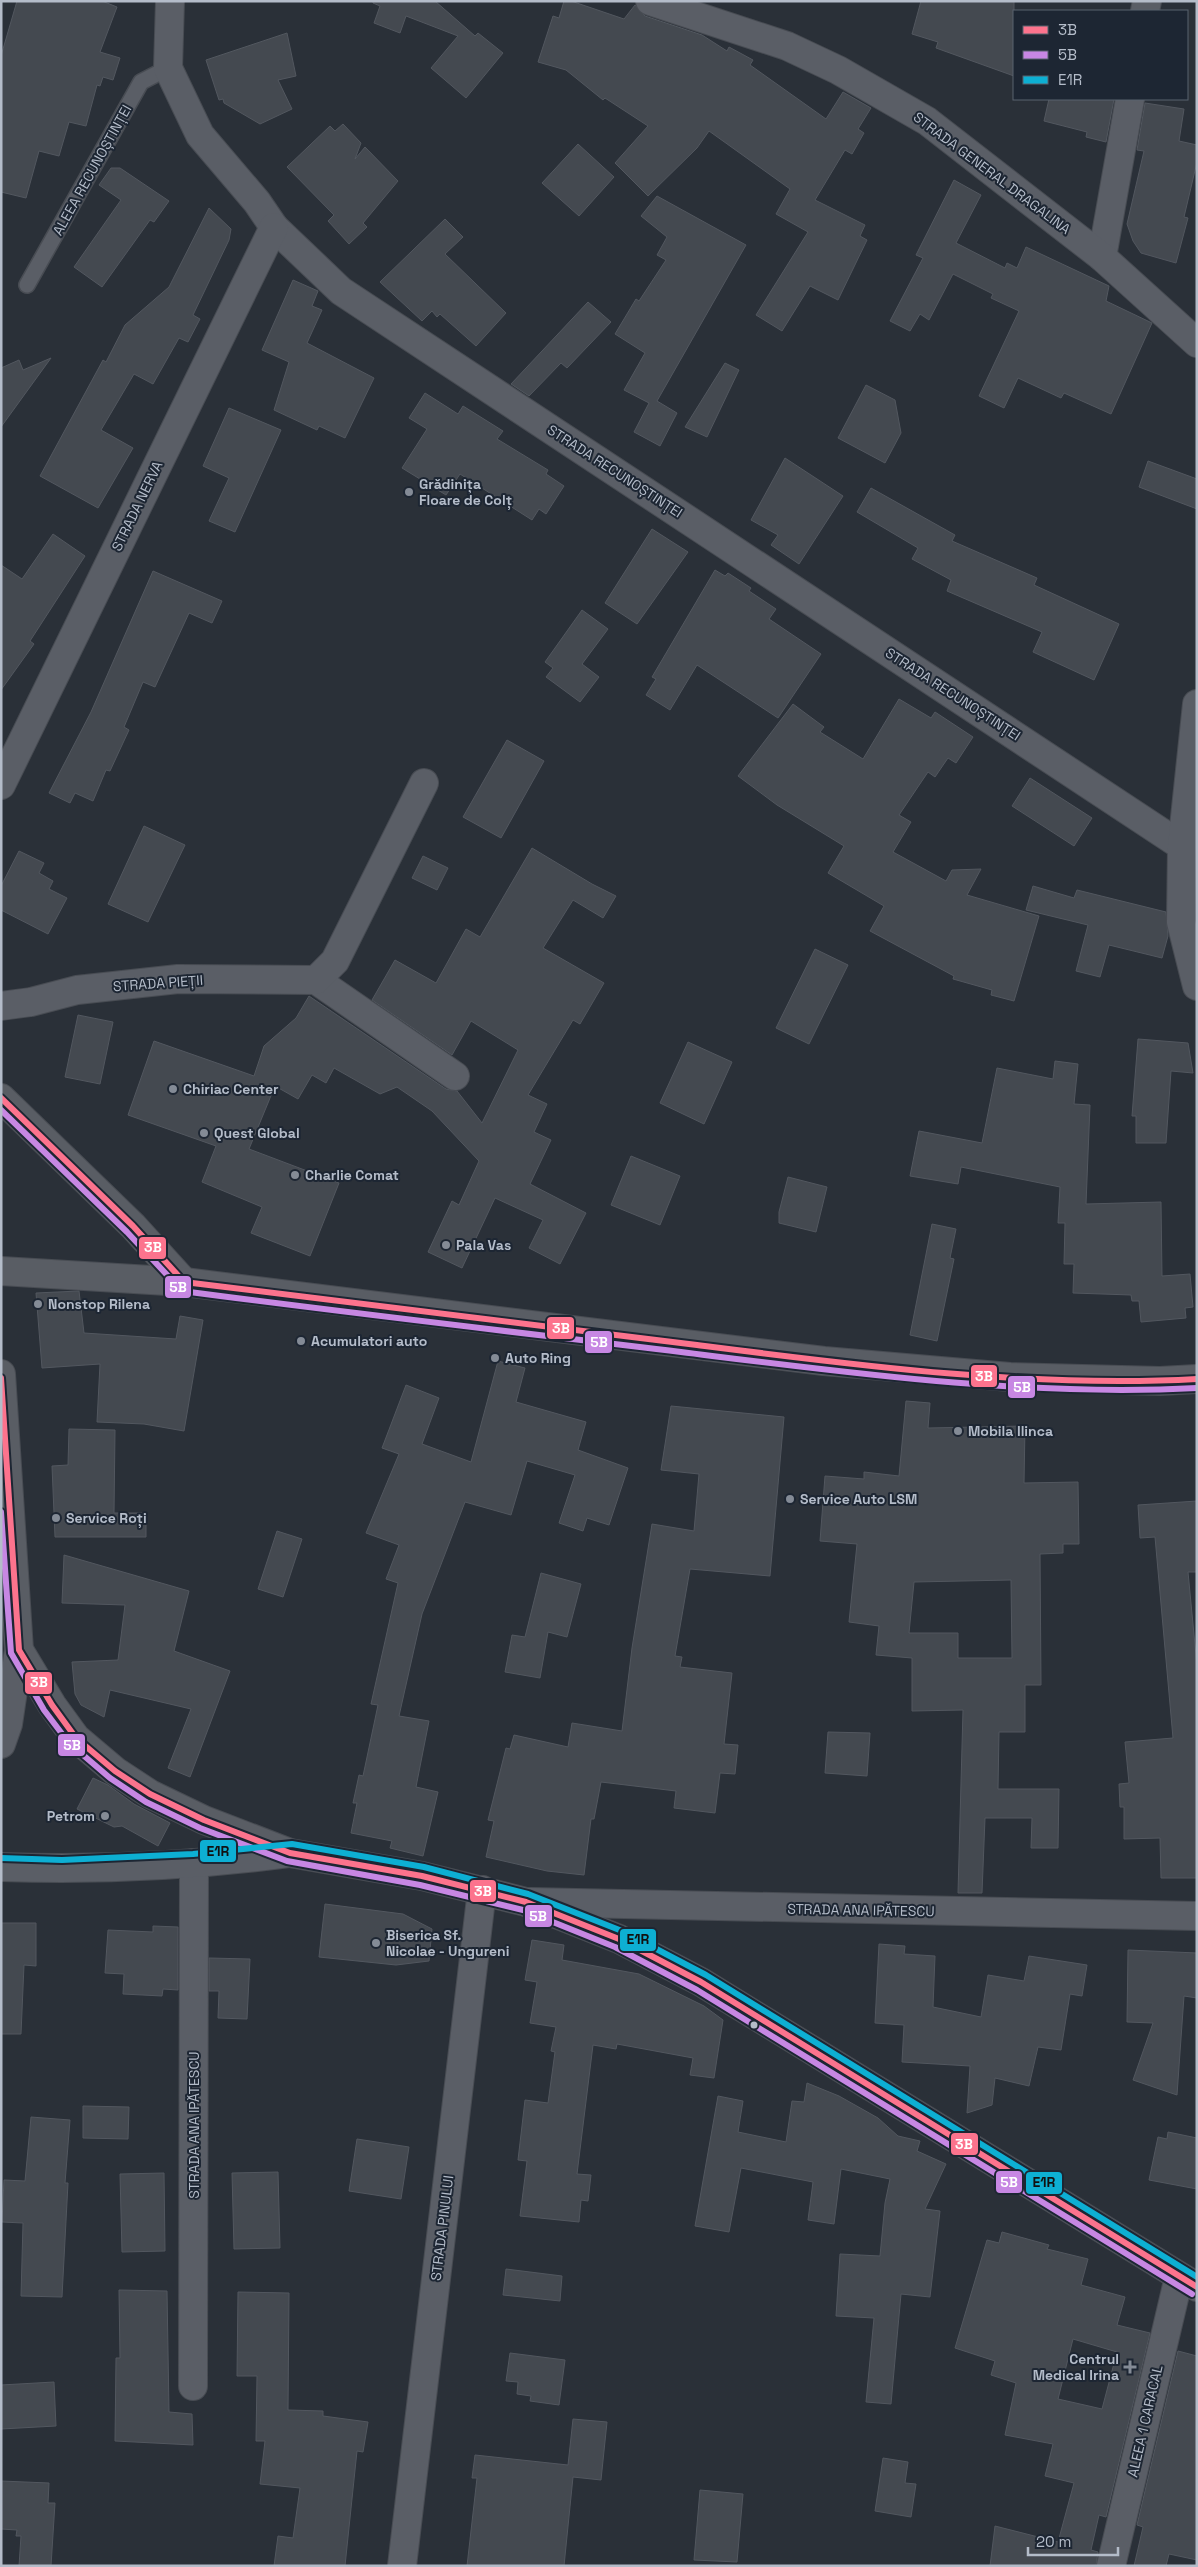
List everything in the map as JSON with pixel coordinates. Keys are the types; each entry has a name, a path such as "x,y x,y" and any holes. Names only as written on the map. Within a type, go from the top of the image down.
{"main road":[{"path":"1,1098 133,1226 184,1282"},
{"path":"1,1271 184,1282 824,1361 1010,1377 1160,1381 1197,1379"},
{"path":"1,1374 19,1650 52,1705 76,1738 115,1771 150,1794 204,1820 290,1853 422,1876 482,1890 526,1902 619,1939 701,1982 1188,2282"}],"street":[{"name":"STRADA RECUNOȘTINȚEI","path":"170,1 168,68 200,135 257,202 274,227 341,291 1182,846"},
{"name":"STRADA GENERAL DRAGALINA","path":"650,1 787,46 838,70 927,121 1102,257 1197,343"},
{"path":"1102,257 1130,100"},
{"name":"STRADA NERVA","path":"1,785 274,227"},
{"path":"1197,704 1182,846 1181,922 1197,986"},
{"path":"424,783 335,961 316,980 454,1076"},
{"name":"STRADA PIEȚII","path":"1,1006 30,1002 78,990 178,979 316,980"},
{"path":"1,1744 8,1724 19,1650"},
{"path":"1,1868 62,1869 194,1863 290,1853"},
{"name":"STRADA ANA IPĂTESCU","path":"192,2386 194,1863"},
{"name":"STRADA PINULUI","path":"402,2566 482,1890"},
{"name":"STRADA ANA IPĂTESCU","path":"526,1902 1197,1916"},
{"name":"ALEEA 1 CARACAL","path":"1111,2566 1188,2282"}],"lane":[{"name":"ALEEA RECUNOȘTINȚEI","path":"27,285 141,82 168,68"}],"building":[{"path":"17,1 102,1 117,7 100,52 120,58 113,80 103,77 100,86 97,85 86,126 69,122 59,156 39,151 26,198 1,192 1,56"},
{"path":"373,1 435,1 475,36 478,33 503,53 466,98 431,68 458,36 406,16 400,33 374,23 380,6 373,3"},
{"path":"564,1 571,1 624,19 635,5 645,16 702,35 727,51 729,47 753,60 750,65 826,119 843,92 871,108 858,129 864,133 852,154 845,150 815,200 865,225 860,236 867,240 838,300 810,286 782,331 756,315 808,232 776,214 790,189 709,131 697,148 648,196 615,163 648,126 605,98 603,100 566,70 538,62 553,16 559,18"},
{"path":"921,1 1014,1 1013,76 936,48 938,42 912,34"},
{"path":"287,33 296,76 278,80 292,109 260,124 224,103 223,99 219,100 206,60"},
{"path":"1049,100 1114,100 1106,142 1086,137 1087,132 1044,121"},
{"path":"1145,103 1184,109 1179,141 1197,145 1197,162 1184,217 1188,218 1176,263 1141,253 1133,241 1127,224 1144,151 1137,150"},
{"path":"343,124 361,143 355,159 365,147 398,181 363,223 367,227 349,244 328,221 334,215 287,167 330,126 335,131"},
{"path":"578,144 614,177 579,216 542,183"},
{"path":"111,168 120,168 169,201 154,222 150,220 102,287 74,267 121,200 99,185"},
{"path":"954,180 981,195 956,243 1005,268 1007,263 1017,268 1026,247 1109,286 1106,301 1152,323 1111,414 1064,393 1061,398 1018,378 1004,408 979,396 1019,311 991,298 993,294 953,274 929,320 920,314 910,331 890,321 923,258 916,255"},
{"path":"657,196 746,245 657,401 677,413 660,446 634,432 649,403 624,390 645,353 615,334 636,299 639,301 666,260 657,255 667,237 641,216"},
{"path":"209,208 231,229 229,240 193,315 200,319 188,342 179,338 153,384 134,374 101,430 133,448 98,508 40,476 103,360 106,362 125,325 169,287"},
{"path":"445,219 463,237 445,254 506,313 476,346 440,314 437,317 432,311 422,321 380,282"},
{"path":"293,280 318,291 312,306 322,310 307,343 374,378 345,438 319,426 317,430 274,410 289,362 262,350"},
{"path":"588,302 611,322 567,368 561,363 529,396 511,384"},
{"path":"51,358 1,427 1,368 19,360 23,370"},
{"path":"725,363 739,370 707,437 685,427"},
{"path":"866,385 895,400 901,433 885,463 838,438"},
{"path":"425,393 458,414 463,406 503,431 497,439 548,470 546,474 564,486 546,514 539,509 532,520 460,474 446,495 402,468 427,429 409,418"},
{"path":"229,408 281,430 235,532 209,521 229,478 203,466"},
{"path":"785,458 843,496 799,564 771,545 778,535 751,520"},
{"path":"1148,461 1197,479 1197,509 1139,487"},
{"path":"871,488 955,535 952,541 1037,578 1034,585 1119,624 1094,680 1033,652 1042,632 947,591 951,580 912,559 918,548 857,512"},
{"path":"652,529 688,552 637,624 605,603"},
{"path":"53,534 85,556 30,641 34,644 1,690 1,565 22,579"},
{"path":"715,570 725,576 728,573 751,588 749,591 776,609 769,619 821,654 778,718 697,665 670,710 646,695 656,679 652,677"},
{"path":"153,571 222,601 212,623 189,613 155,687 143,682 124,727 129,730 110,771 106,770 93,801 75,793 70,803 49,793 91,712"},
{"path":"582,610 608,629 582,664 599,677 580,702 546,677 553,668 545,662"},
{"path":"899,699 931,718 935,712 973,737 956,763 948,758 935,777 928,772 899,815 911,822 893,852 946,881 952,870 981,869 967,895 1039,916 1014,1001 991,995 992,990 953,979 954,976 870,931 884,906 828,873 844,846 777,805 738,776 793,704 824,727 820,732 863,759"},
{"path":"507,740 544,761 501,838 463,817"},
{"path":"1030,778 1092,818 1074,846 1012,806"},
{"path":"144,826 185,845 148,922 108,904"},
{"path":"532,848 616,896 603,918 573,900 543,948 604,983 580,1024 573,1020 528,1095 547,1104 534,1132 551,1140 530,1184 586,1213 560,1264 529,1248 543,1220 495,1198 462,1268 428,1252 452,1201 459,1205 479,1161 432,1111 397,1087 380,1094 334,1068 326,1083 312,1075 298,1099 275,1086 249,1149 339,1183 310,1256 251,1233 262,1207 202,1182 216,1146 128,1115 154,1041 254,1076 264,1046 296,1018 309,996 446,1089 457,1091 482,1123 518,1050 471,1021 452,1055 372,1000 395,960 436,983 466,929 480,937"},
{"path":"19,851 44,863 39,873 53,881 49,889 67,898 48,934 1,910 1,886"},
{"path":"423,856 448,868 437,890 412,878"},
{"path":"1033,886 1074,898 1077,890 1166,912 1168,936 1162,958 1109,945 1100,977 1076,971 1088,925 1026,910"},
{"path":"815,949 848,965 809,1044 776,1028"},
{"path":"78,1015 113,1022 100,1084 65,1077"},
{"path":"1138,1039 1188,1043 1193,1073 1171,1071 1166,1143 1136,1143 1136,1116 1132,1116"},
{"path":"688,1042 732,1062 704,1124 660,1103"},
{"path":"1055,1061 1078,1064 1074,1104 1090,1105 1086,1204 1161,1202 1162,1276 1190,1274 1193,1307 1185,1308 1186,1318 1141,1322 1139,1301 1132,1301 1131,1295 1073,1293 1074,1264 1064,1264 1065,1223 1058,1223 1060,1187 961,1167 958,1184 910,1176 919,1131 982,1143 997,1068 1053,1079"},
{"path":"631,1156 680,1176 660,1225 611,1205"},
{"path":"788,1177 827,1187 816,1232 779,1223 779,1212"},
{"path":"932,1224 956,1229 950,1258 954,1259 937,1341 910,1335"},
{"path":"79,1291 84,1333 176,1339 180,1316 203,1320 184,1431 144,1424 97,1422 100,1364 42,1368 36,1293"},
{"path":"498,1361 525,1368 516,1402 586,1422 578,1450 628,1468 609,1525 587,1518 583,1531 559,1523 575,1475 527,1461 511,1515 465,1502 422,1614 399,1716 429,1721 416,1787 438,1792 423,1856 390,1848 392,1841 351,1833 357,1803 353,1803 359,1775 363,1776 378,1705 371,1704 398,1583 386,1579 399,1545 366,1533 399,1454 382,1448 406,1385 439,1398 422,1444 471,1462"},
{"path":"906,1401 930,1403 928,1428 1025,1426 1024,1483 1078,1482 1079,1544 1063,1544 1063,1553 1040,1554 1041,1685 1025,1685 1025,1732 999,1732 998,1789 1059,1789 1058,1848 1031,1848 1032,1818 985,1818 982,1893 958,1893 963,1710 912,1711 912,1658 876,1655 879,1626 849,1622 857,1544 820,1541 825,1476 864,1479 864,1472 899,1476","holes":["1011,1580 1012,1658 958,1658 958,1633 909,1633 914,1582"]},
{"path":"671,1406 784,1417 770,1576 690,1569 675,1656 682,1657 680,1667 732,1673 724,1744 738,1745 735,1774 720,1773 715,1813 674,1808 676,1791 601,1782 594,1819 591,1819 584,1875 547,1871 486,1857 494,1821 488,1820 506,1748 510,1749 514,1735 568,1747 572,1723 622,1731 632,1648 652,1524 694,1531 699,1474 661,1470"},
{"path":"69,1429 115,1430 114,1513 146,1513 146,1537 55,1537 52,1466 68,1465"},
{"path":"1197,1501 1197,1572 1188,1572 1197,1666 1197,1878 1161,1878 1160,1838 1124,1839 1124,1807 1120,1807 1119,1784 1129,1783 1125,1742 1173,1738 1155,1537 1140,1538 1138,1505"},
{"path":"277,1531 302,1539 283,1597 258,1589"},
{"path":"64,1555 189,1591 174,1651 230,1671 190,1777 168,1768 191,1709 110,1690 104,1717 81,1705 75,1694 72,1662 118,1660 125,1605 62,1603"},
{"path":"541,1573 581,1584 567,1637 548,1632 540,1678 505,1672 512,1635 525,1637"},
{"path":"828,1732 870,1733 867,1776 825,1773"},
{"path":"93,1778 108,1785 134,1804 170,1823 158,1846 122,1826 114,1827 77,1809"},
{"name":"Biserica Sf. Nicolae - Ungureni","path":"325,1904 403,1914 432,1929 429,1961 396,1965 319,1957"},
{"path":"1,1923 36,1923 36,1966 24,1965 21,2034 1,2034"},
{"path":"153,1926 178,1927 178,1990 163,1989 162,1996 123,1994 124,1974 105,1973 108,1930 153,1932"},
{"path":"532,1940 564,1945 562,1960 639,1974 704,2006 723,2020 714,2078 690,2075 693,2058 617,2044 616,2049 593,2045 577,2174 591,2175 588,2201 581,2200 579,2222 520,2216 527,2161 518,2160 525,2100 548,2103 555,2052 551,2051 556,2027 530,2023 537,1982 525,1980"},
{"path":"879,1944 905,1946 904,1954 935,1956 933,2007 981,2017 988,1975 1024,1981 1029,1956 1087,1965 1082,1996 1070,1994 1061,2050 1038,2047 1029,2086 995,2078 992,2105 967,2113 970,2066 902,2062 904,2025 875,2023"},
{"path":"1128,1950 1197,1953 1197,1998 1184,1996 1177,2095 1133,2080 1153,2023 1127,2022"},
{"path":"209,1958 250,1959 247,2019 218,2018 219,1991 209,1991"},
{"path":"807,2083 839,2096 878,2118 898,2136 920,2141 917,2151 946,2164 925,2209 940,2211 930,2297 901,2294 891,2404 866,2402 874,2318 836,2316 840,2254 880,2256 885,2203 890,2179 841,2169 834,2224 808,2220 813,2182 741,2168 729,2232 695,2226 718,2096 743,2101 738,2132 786,2142 792,2101 804,2102"},
{"path":"83,2106 129,2107 128,2139 83,2138"},
{"path":"31,2117 70,2120 65,2183 68,2183 62,2297 21,2296 23,2223 2,2222 4,2180 25,2181"},
{"path":"1168,2132 1197,2138 1197,2189 1149,2180 1158,2137 1167,2139"},
{"path":"357,2139 409,2147 401,2199 349,2191"},
{"path":"278,2172 280,2248 234,2249 232,2173"},
{"path":"164,2173 165,2251 122,2252 120,2174"},
{"path":"1002,2232 1049,2245 1047,2249 1088,2259 1081,2285 1125,2297 1117,2325 1150,2333 1106,2517 1099,2515 1091,2550 1098,2552 1096,2566 990,2566 995,2526 1058,2542 1074,2483 1045,2476 1053,2444 1005,2435 1016,2383 991,2375 995,2361 955,2348 987,2240 999,2243","holes":["1073,2339 1117,2352 1102,2409 1058,2399"]},
{"path":"506,2269 562,2276 560,2301 503,2295"},
{"path":"119,2290 167,2291 169,2412 192,2414 193,2445 115,2441 116,2358 120,2358"},
{"path":"238,2292 289,2293 288,2410 323,2411 323,2416 368,2422 363,2452 357,2451 345,2566 274,2566 278,2536 293,2538 300,2488 260,2484 265,2441 256,2441 257,2376 237,2376"},
{"path":"1178,2351 1197,2356 1197,2560 1169,2554 1166,2566 1134,2566 1143,2527 1137,2525"},
{"path":"510,2353 565,2360 559,2405 530,2401 531,2396 517,2394 518,2382 506,2381"},
{"path":"54,2382 56,2426 1,2429 1,2385"},
{"path":"573,2419 607,2422 601,2480 573,2477 564,2566 467,2566 477,2478 472,2478 475,2455 568,2465"},
{"path":"883,2458 908,2462 905,2483 916,2484 911,2517 875,2511"},
{"path":"1,2481 49,2483 48,2503 55,2503 51,2566 19,2566 21,2536 16,2536 17,2530 1,2529"},
{"path":"700,2490 743,2494 737,2562 694,2560"}],"transit line":[{"name":"3B","path":"1,1098 133,1226 184,1282 884,1367 1009,1378 1135,1381 1197,1379"},
{"name":"5B","path":"1,1110 127,1232 182,1291 873,1375 1003,1386 1068,1389 1133,1390 1197,1388"},
{"name":"3B","path":"1,1378 19,1650 52,1705 76,1738 115,1771 150,1794 204,1820 290,1853 422,1876 526,1902 619,1939 701,1982 1197,2287"},
{"name":"5B","path":"1,1512 11,1653 44,1710 69,1743 110,1778 146,1802 200,1828 287,1861 420,1885 523,1910 615,1947 697,1990 1192,2294"},
{"name":"E1R","path":"1,1858 62,1860 193,1854 292,1844 424,1867 528,1894 622,1931 706,1975 1197,2277"}],"place":[{"name":"Grădinița Floare de Colț","path":"409,492"},
{"name":"Chiriac Center","path":"173,1089"},
{"name":"Quest Global","path":"204,1133"},
{"name":"Charlie Comat","path":"295,1175"},
{"name":"Pala Vas","path":"446,1245"},
{"name":"Nonstop Rilena","path":"38,1304"},
{"name":"Acumulatori auto","path":"301,1341"},
{"name":"Auto Ring","path":"495,1358"},
{"name":"Mobila Ilinca","path":"958,1431"},
{"name":"Service Auto LSM","path":"790,1499"},
{"name":"Service Roți","path":"56,1518"},
{"name":"Petrom","path":"105,1816"},
{"name":"Biserica Sf. Nicolae - Ungureni","path":"376,1943"},
{"name":"Centrul Medical Irina","path":"1130,2367"}]}
